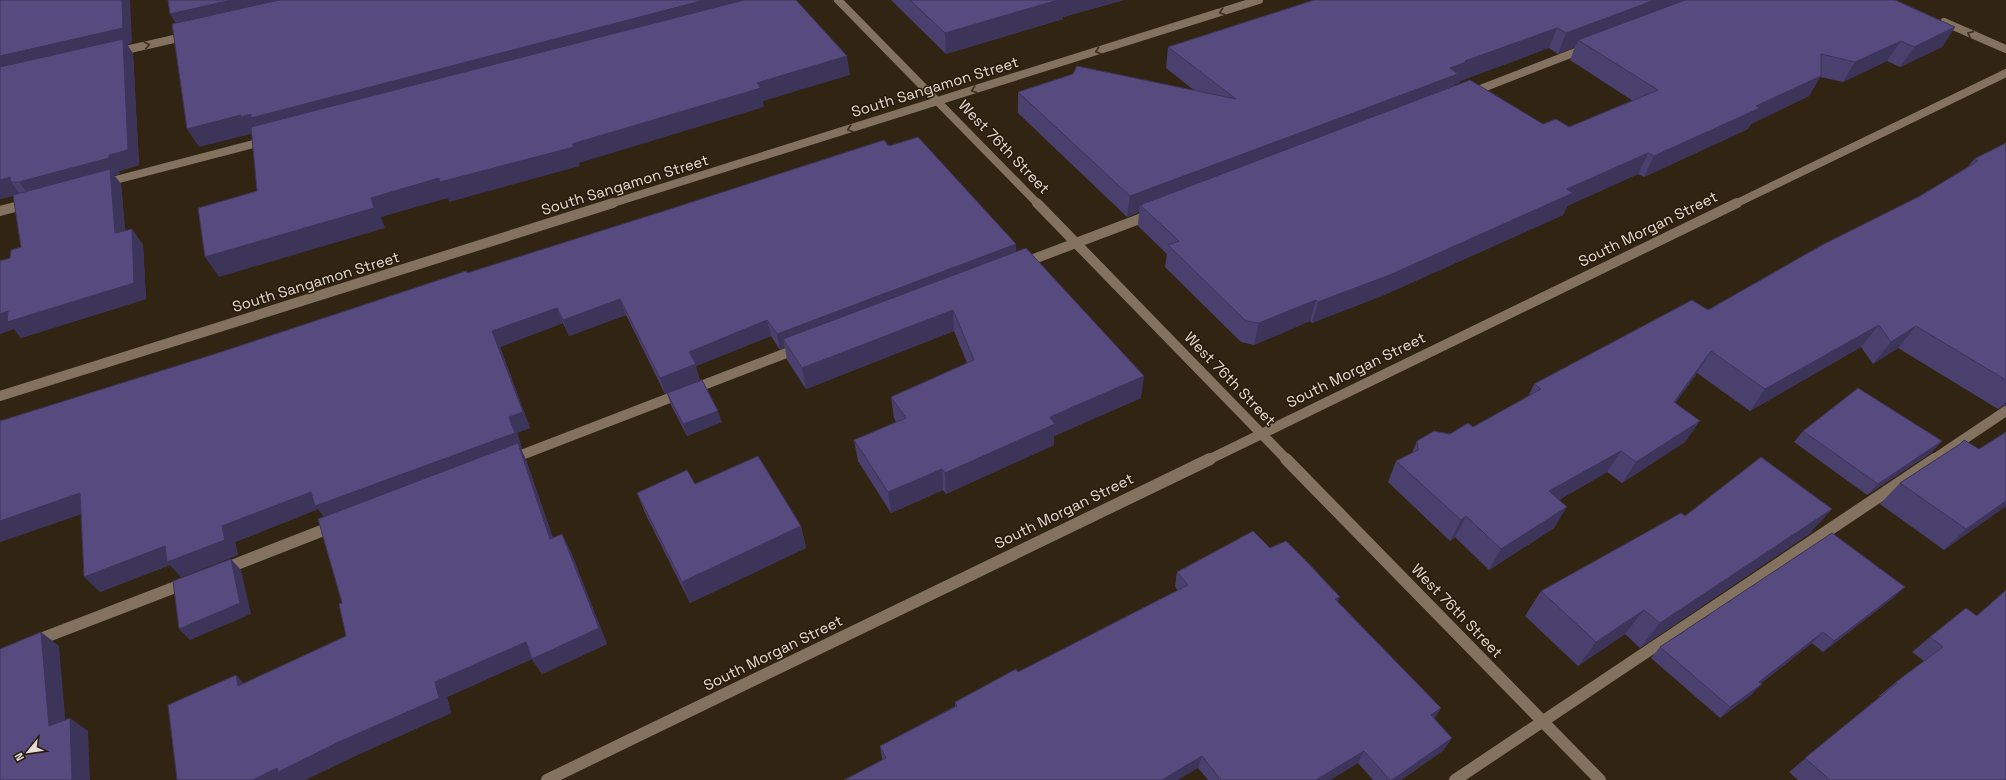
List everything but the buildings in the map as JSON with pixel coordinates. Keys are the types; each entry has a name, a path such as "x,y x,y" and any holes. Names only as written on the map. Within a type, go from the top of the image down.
{"street":[{"name":"West 76th Street","path":"838,0 1600,780"},
{"name":"South Sangamon Street","path":"0,396 1259,0"},
{"path":"1936,19 2006,49"},
{"path":"109,54 194,34"},
{"path":"1460,96 1594,45"},
{"name":"South Morgan Street","path":"547,780 2006,73"},
{"path":"93,186 270,139"},
{"path":"0,211 39,200"},
{"path":"1017,266 1156,212"},
{"path":"505,461 809,345"},
{"path":"1456,780 2006,411"},
{"path":"215,572 341,524"},
{"path":"22,645 193,580"}]}
